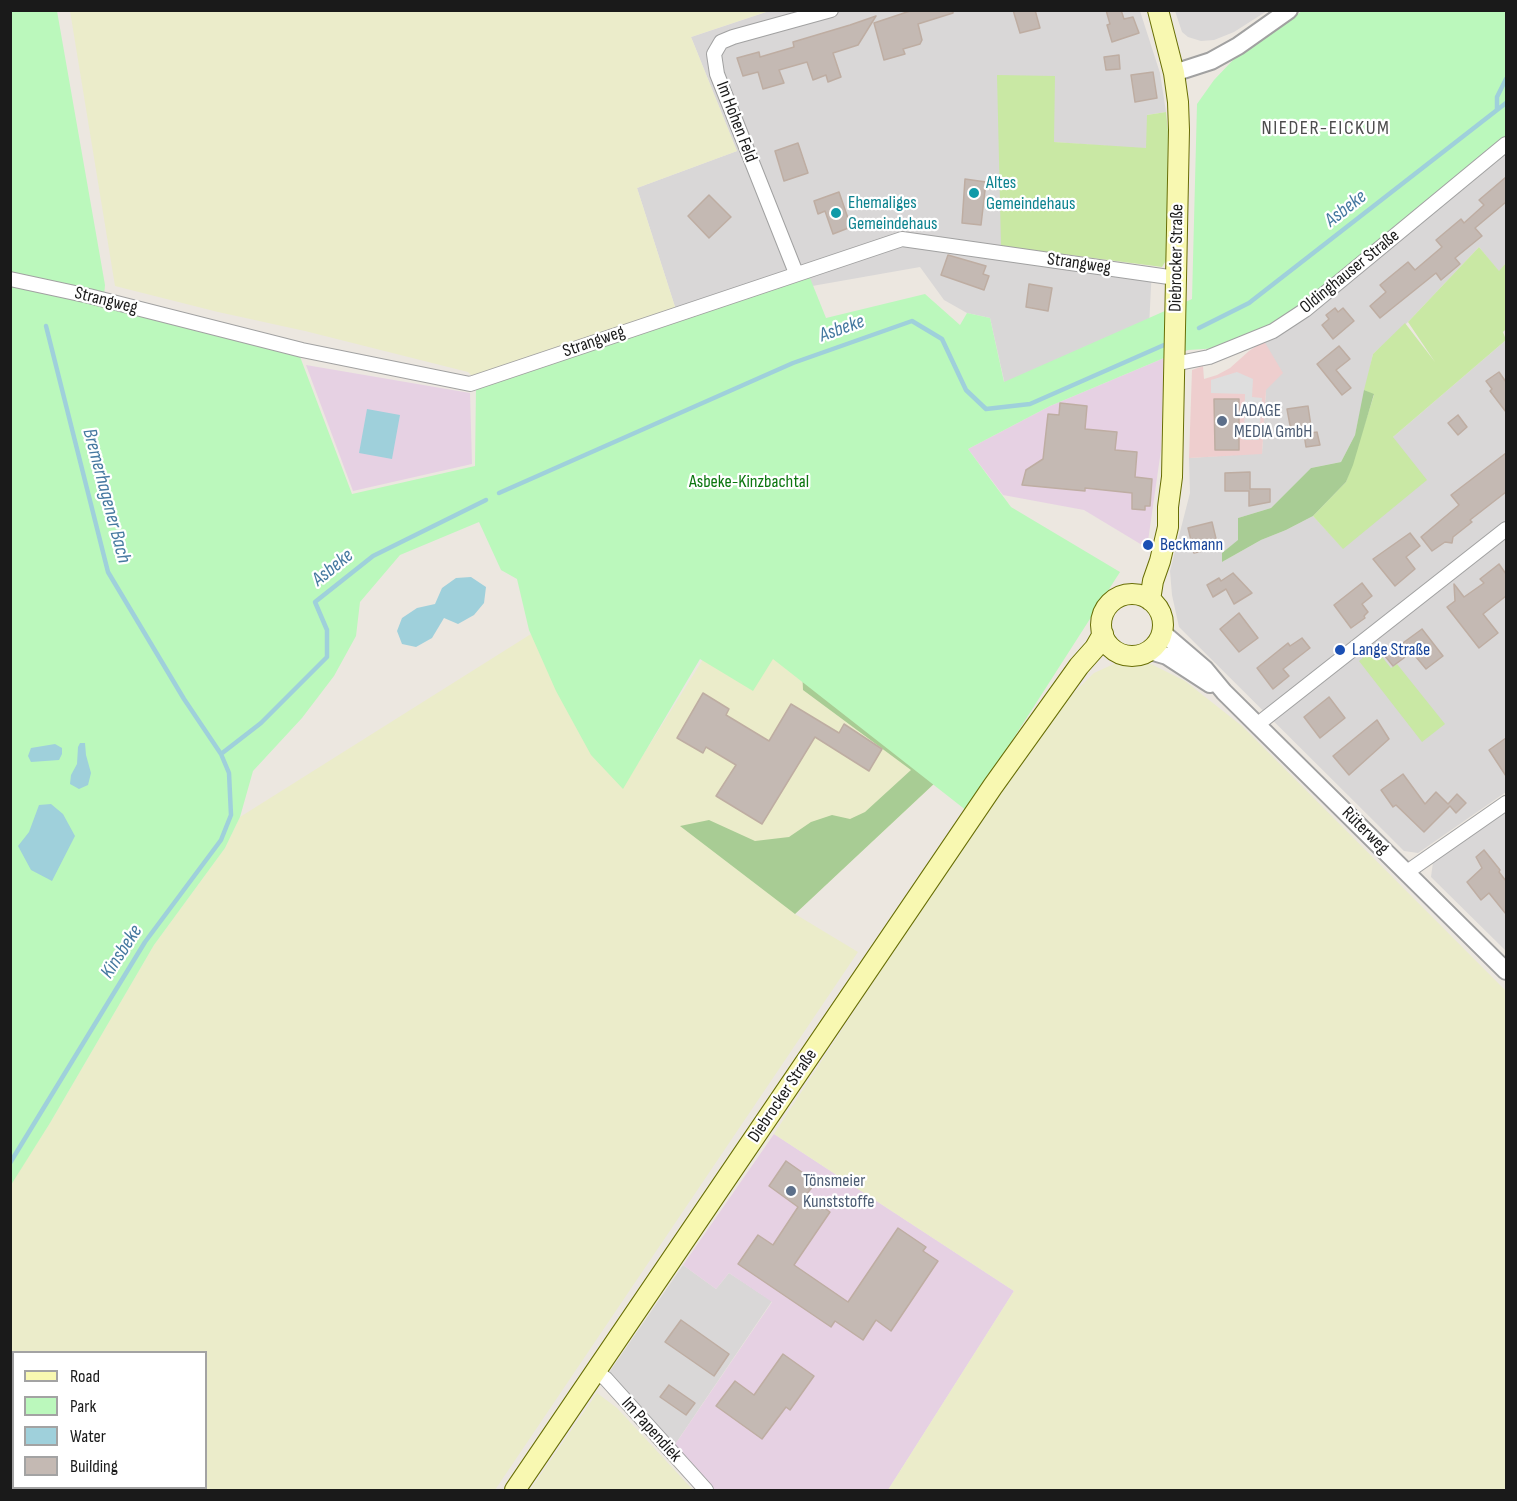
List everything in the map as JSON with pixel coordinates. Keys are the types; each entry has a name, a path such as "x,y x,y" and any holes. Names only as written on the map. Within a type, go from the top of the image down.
{"main road":[{"name":"Diebrocker Straße","path":"1142,597 1153,581 1160,561 1168,527 1172,477 1179,129 1174,73 1158,10"},
{"path":"1122,596 1142,597 1159,609 1163,620 1163,633 1158,643 1150,651 1139,656 1128,656 1117,652 1108,644 1103,634 1102,623 1105,612 1112,602 1122,596"},
{"name":"Diebrocker Straße","path":"515,1491 993,786 1103,634"},
{"name":"Diebrocker Straße","path":"1053,703 1102,660 1117,652"}],"street":[{"name":"Im Hohen Feld","path":"795,273 717,74 714,54 721,42 733,37 793,16 831,10"},
{"path":"1174,73 1211,61 1238,46 1289,10"},
{"name":"Oldinghauser Straße","path":"1174,364 1209,357 1273,331 1305,310 1506,144"},
{"name":"Strangweg","path":"10,279 89,296 302,350 470,384 795,273 902,239 1176,278"},
{"path":"1258,724 1506,529"},
{"name":"Rüterweg","path":"1163,633 1205,669 1224,692 1506,971"},
{"name":"Rüterweg","path":"1150,651 1167,656 1224,692"},
{"path":"1407,872 1506,803"},
{"name":"Im Papendiek","path":"595,1371 606,1379 706,1491"}],"shaded area":[{"path":"769,11 1140,11 1160,73 1166,112 1147,115 1147,149 1054,142 1001,246 1152,267 1148,347 1009,403 990,318 967,313 944,300 920,267 676,310 637,188 737,151 691,37"},
{"path":"1175,11 1267,11 1234,32 1214,40 1201,41 1188,37 1182,32"},
{"path":"1506,150 1506,263 1499,272 1479,247 1408,322 1373,354 1355,435 1341,462 1311,468 1271,508 1238,518 1238,541 1222,553 1222,562 1261,540 1313,516 1343,548 1393,437 1506,340 1506,792 1418,853 1404,851 1179,627 1172,595 1170,571 1190,493 1189,458 1262,453 1266,390 1264,341"},
{"path":"1264,341 1283,373 1266,390 1262,454 1189,458 1192,370 1203,366 1204,379 1217,375 1230,368"},
{"path":"1164,358 1161,450 1147,548 1084,510 1003,495 968,449 1050,406"},
{"path":"306,365 470,393 472,464 353,491"},
{"path":"1237,372 1253,379 1252,397 1262,398 1259,440 1244,440 1245,394 1211,393 1211,380"},
{"path":"1506,812 1506,951 1431,877 1433,862"},
{"path":"774,1134 1014,1291 888,1490 715,1490 674,1446 772,1302 729,1273 716,1289 683,1265"},
{"path":"683,1265 716,1289 729,1273 772,1301 674,1446 608,1374"}],"green space":[{"name":"Asbeke-Kinzbachtal","path":"11,11 57,11 105,285 103,307 299,354 352,494 475,466 476,386 808,273 826,318 925,294 960,325 967,313 990,318 1004,382 1192,299 1197,104 1214,80 1233,60 1302,11 1506,11 1506,143 1250,346 1188,350 1164,358 1050,406 968,449 1011,507 1120,572 967,811 773,659 753,691 700,659 623,789 591,755 556,691 529,630 517,579 501,570 479,522 400,555 360,602 356,636 334,676 302,718 253,771 240,817 225,848 154,945 11,1185"},
{"path":"70,11 769,11 691,37 737,151 637,188 676,310 475,379 468,372 115,286"},
{"path":"997,75 1055,76 1054,142 1146,148 1147,115 1166,112 1168,131 1167,259 1162,267 1001,246"},
{"path":"1479,247 1499,271 1506,263 1506,329 1503,332 1506,340 1393,437 1427,480 1343,549 1313,516 1346,482 1374,395 1364,390 1373,354 1405,323 1435,362 1408,322"},
{"path":"1364,390 1374,394 1346,482 1313,516 1261,540 1222,562 1222,553 1238,540 1238,518 1271,508 1311,468 1341,462 1355,435"},
{"path":"752,581 952,767 795,914 858,952 495,1490 11,1490 10,1185 50,1123 154,945 225,848 240,817 531,634 630,776"},
{"path":"800,623 952,767 795,914 680,826 709,820 755,841 789,837 811,822 832,815 850,819 865,812 911,770 803,690"},
{"path":"1375,648 1391,668 1397,664 1445,724 1422,742 1359,661"},
{"path":"1116,663 1151,664 1185,681 1242,726 1506,991 1506,1490 888,1490 1014,1291 774,1134 950,864 1056,710 1094,673"},
{"path":"597,1393 617,1408 693,1490 530,1490"}],"water":[{"path":"367,409 400,415 392,459 359,453"},
{"path":"471,577 486,587 484,603 474,615 458,624 444,618 432,638 416,647 402,644 397,631 402,618 417,608 435,604 442,588 456,578"},
{"path":"80,743 85,743 91,773 88,785 79,789 70,784 71,775 77,764"},
{"path":"55,744 62,748 59,760 31,762 28,756 31,748"},
{"path":"51,804 63,814 75,836 52,881 31,870 18,846 29,832 39,805"}],"building":[{"path":"913,10 953,10 953,13 918,24 922,40 920,44 903,49 905,54 884,60 874,23"},
{"path":"1013,10 1035,10 1040,28 1020,33"},
{"path":"1106,10 1121,10 1124,19 1133,17 1139,33 1112,42"},
{"path":"876,16 858,45 833,53 841,77 828,82 826,75 813,80 807,62 779,70 784,83 763,89 758,72 743,76 737,58 759,52 760,57 794,47 793,42"},
{"path":"1119,55 1120,69 1106,70 1104,57"},
{"path":"1153,72 1157,98 1135,102 1131,75"},
{"path":"798,143 808,173 784,181 775,151"},
{"path":"1506,177 1506,202 1475,228 1482,236 1455,258 1460,264 1441,280 1436,273 1380,318 1370,306 1386,292 1380,285 1408,262 1415,270 1442,247 1436,240 1461,219 1464,223 1484,205 1479,200"},
{"name":"Altes Gemeindehaus","path":"965,179 986,182 981,225 962,223"},
{"name":"Ehemaliges Gemeindehaus","path":"839,192 851,227 833,234 825,211 818,214 814,201"},
{"path":"709,195 731,217 709,238 688,216"},
{"path":"948,255 986,266 983,274 989,276 984,290 941,275"},
{"path":"1029,284 1052,288 1048,311 1026,307"},
{"path":"1335,308 1338,312 1343,308 1354,321 1333,339 1322,325 1329,319 1326,315"},
{"path":"1339,346 1350,359 1336,370 1351,388 1342,395 1317,364"},
{"path":"1499,372 1506,382 1506,412 1490,391 1492,389 1486,381"},
{"path":"1214,399 1239,399 1239,450 1215,450"},
{"path":"1060,403 1087,406 1085,429 1117,432 1115,450 1137,452 1135,477 1152,479 1150,506 1145,506 1145,510 1132,509 1132,493 1022,485 1026,470 1043,459 1048,414 1059,415"},
{"path":"1308,406 1312,433 1292,436 1287,409"},
{"path":"1458,415 1467,427 1458,435 1448,423"},
{"path":"1317,432 1320,445 1306,447 1304,434"},
{"path":"1506,453 1506,492 1470,520 1472,522 1453,537 1452,543 1445,542 1432,551 1421,537 1459,505 1451,495"},
{"path":"1250,472 1250,489 1270,489 1270,502 1249,506 1249,491 1225,491 1225,473"},
{"path":"1212,522 1218,547 1194,553 1188,528"},
{"path":"1410,533 1420,546 1406,557 1415,569 1395,586 1373,559"},
{"path":"1499,564 1506,574 1506,596 1483,614 1498,633 1479,648 1447,607 1455,601 1454,584 1464,597 1484,583 1480,579"},
{"path":"1233,573 1252,593 1234,604 1226,589 1213,597 1207,585 1219,578 1221,581"},
{"path":"1362,583 1372,596 1362,604 1368,612 1365,618 1351,628 1334,605"},
{"path":"1239,613 1258,638 1239,652 1220,629"},
{"path":"1422,629 1443,656 1426,669 1412,652 1393,666 1385,656"},
{"path":"1302,638 1310,648 1283,669 1289,676 1273,689 1257,668 1288,643 1290,646"},
{"path":"703,693 729,709 726,715 769,741 791,704 839,733 844,724 882,749 869,771 815,737 762,824 716,796 736,765 706,747 703,753 677,738"},
{"path":"1329,697 1345,718 1320,738 1304,717"},
{"path":"1377,720 1389,739 1349,775 1333,756"},
{"path":"1506,738 1506,776 1489,750"},
{"path":"1403,774 1425,804 1436,792 1448,804 1457,794 1466,803 1456,813 1450,806 1424,832 1396,805 1393,807 1381,790"},
{"path":"1484,850 1506,881 1506,914 1489,893 1481,900 1467,882 1482,868 1476,857"},
{"path":"786,1161 816,1182 806,1195 830,1212 794,1265 848,1302 898,1228 926,1247 923,1251 938,1261 891,1331 876,1320 863,1340 835,1321 831,1327 738,1264 758,1235 773,1245 798,1207 769,1186"},
{"path":"681,1320 729,1354 714,1376 665,1342"},
{"path":"783,1354 814,1376 790,1410 786,1407 762,1439 716,1406 735,1381 754,1395"},
{"path":"669,1385 695,1403 686,1415 660,1397"}],"waterway":[{"name":"Kinsbeke","path":"1497,109 1497,97 1506,79"},
{"name":"Asbeke","path":"1199,328 1249,303 1506,103"},
{"name":"Asbeke","path":"499,493 793,363 912,321 942,339 966,390 986,409 1030,404 1164,345"},
{"name":"Kinsbeke","path":"10,1163 145,942 221,840 231,815 229,773 221,754 184,699 108,572 46,326"},
{"name":"Asbeke","path":"221,754 261,723 327,657 327,630 315,602 373,556 486,500"}],"place":[{"name":"Altes Gemeindehaus","path":"974,193"},
{"name":"Ehemaliges Gemeindehaus","path":"836,213"},
{"name":"LADAGE MEDIA GmbH","path":"1222,421"},
{"name":"Beckmann","path":"1148,545"},
{"name":"Lange Straße","path":"1340,650"},
{"name":"Tönsmeier Kunststoffe","path":"791,1191"}],"district":[{"name":"NIEDER-EICKUM","path":"1326,129"}],"water label":[{"name":"Bremerhagener Bach","path":"106,496"}]}
